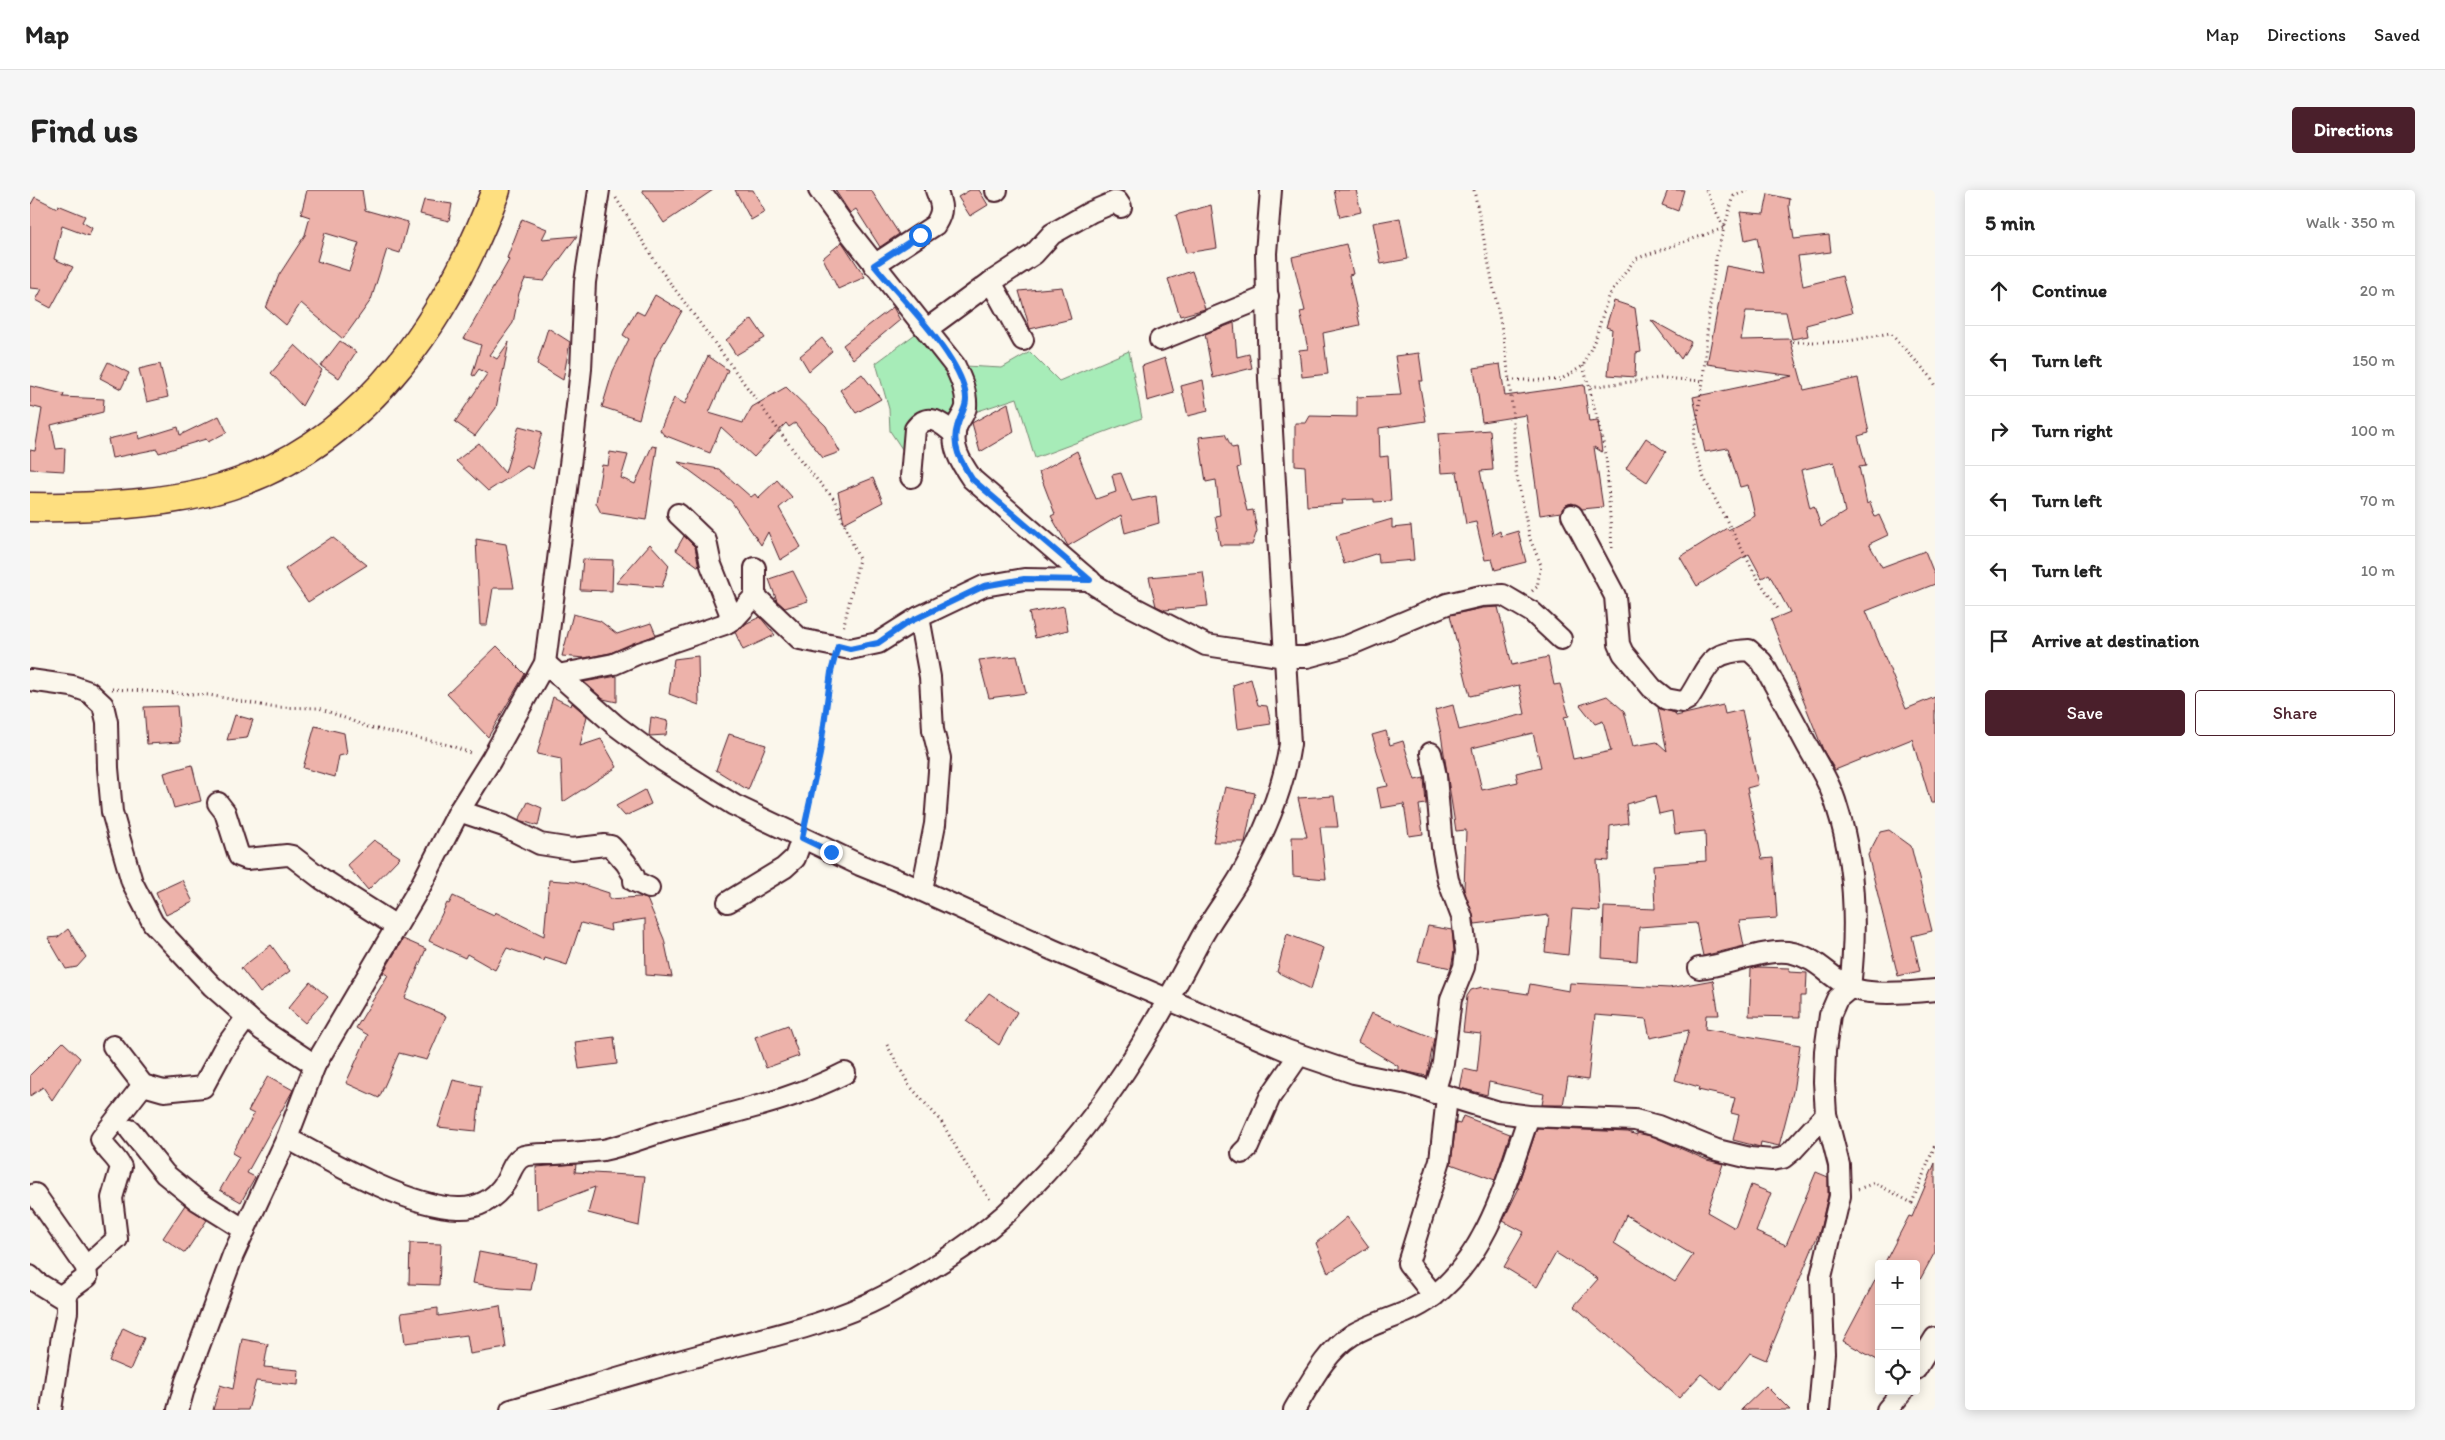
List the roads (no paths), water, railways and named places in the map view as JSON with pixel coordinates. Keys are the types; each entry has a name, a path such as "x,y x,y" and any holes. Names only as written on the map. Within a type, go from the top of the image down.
{"highway":[{"path":"30,507 100,505 157,500 204,492 239,482 274,468 308,449 346,421 376,394 427,330 448,296 496,190"}],"street":[{"path":"178,1410 186,1381 233,1255 287,1138 315,1065 422,885 459,811 551,669 554,601 581,369 585,282 599,190"},
{"path":"819,190 874,265 955,366 964,388 966,409 957,426 954,440 959,458 972,479 1090,580 1121,601 1206,645 1285,657 1307,657 1347,646 1447,604 1481,596 1503,595 1532,612 1561,639"},
{"path":"874,265 935,226 941,216 943,206 936,190"},
{"path":"511,1410 618,1378 796,1331 883,1296 939,1263 1002,1217 1046,1172 1087,1125 1127,1070 1169,1000 1202,936 1256,848 1269,821 1288,764 1290,744 1272,451 1266,253 1271,190"},
{"path":"927,329 991,282 1034,254 1052,234 1070,223 1117,202 1121,207"},
{"path":"991,282 1023,340"},
{"path":"1160,340 1268,296"},
{"path":"911,477 915,430 919,423 932,419 939,421 955,434"},
{"path":"678,514 706,541 711,565 730,613 728,622"},
{"path":"1572,515 1615,596 1620,644 1623,653 1652,688 1666,699 1682,702 1688,699 1713,658 1733,651 1749,650 1762,662 1824,776 1837,806 1850,865 1854,903 1855,942 1850,988 1837,999 1830,1015 1825,1051 1826,1114 1839,1165 1840,1196 1821,1277 1824,1353 1819,1410"},
{"path":"551,669 619,663 639,653 728,622 736,618 755,596 755,568"},
{"path":"755,596 800,639 850,649 870,646 886,639 919,617 984,586 1024,579 1090,580"},
{"path":"919,617 930,677 933,730 940,758 935,824 922,890"},
{"path":"551,669 615,725 662,760 734,805 802,838 1053,950 1219,1023 1299,1055 1354,1073 1408,1084 1499,1112 1529,1116 1635,1120 1658,1126 1717,1150 1772,1160 1783,1158 1793,1150 1826,1114"},
{"path":"30,680 72,686 89,692 103,705 107,722 108,768 112,812 132,882 153,922 212,986 247,1017 262,1030 315,1065"},
{"path":"1431,753 1436,776 1446,872 1462,917 1466,950 1464,966 1451,999 1440,1095 1440,1160 1408,1263 1434,1296"},
{"path":"218,803 225,812 239,856 247,859 292,856 396,926"},
{"path":"459,811 511,829 540,844 572,850 605,845 611,846 626,863 634,876 634,881 648,888"},
{"path":"728,902 784,868 795,858 802,838"},
{"path":"1699,968 1770,954 1791,953 1813,959 1829,974 1850,988 1884,993 1935,990"},
{"path":"113,1046 143,1085 164,1091 203,1087 209,1080 223,1050 247,1017"},
{"path":"1242,1153 1248,1147 1270,1097 1299,1055"},
{"path":"287,1138 366,1180 436,1205 458,1208 479,1204 495,1196 505,1184 515,1162 526,1155 585,1152 630,1143 674,1128 757,1108 825,1084 844,1073"},
{"path":"86,1267 117,1239 112,1198 121,1167 110,1150 103,1145 101,1139 143,1085"},
{"path":"1294,1410 1320,1368 1337,1347 1353,1335 1384,1320 1409,1312 1434,1296 1454,1276 1478,1245 1503,1191 1529,1116"},
{"path":"130,1130 165,1174 197,1200 245,1230"},
{"path":"35,1194 86,1267 87,1277 61,1296"},
{"path":"30,1276 36,1282 67,1301 67,1312 51,1410"},
{"path":"1920,1362 1935,1338"},
{"path":"1886,1410 1899,1395"}]}
